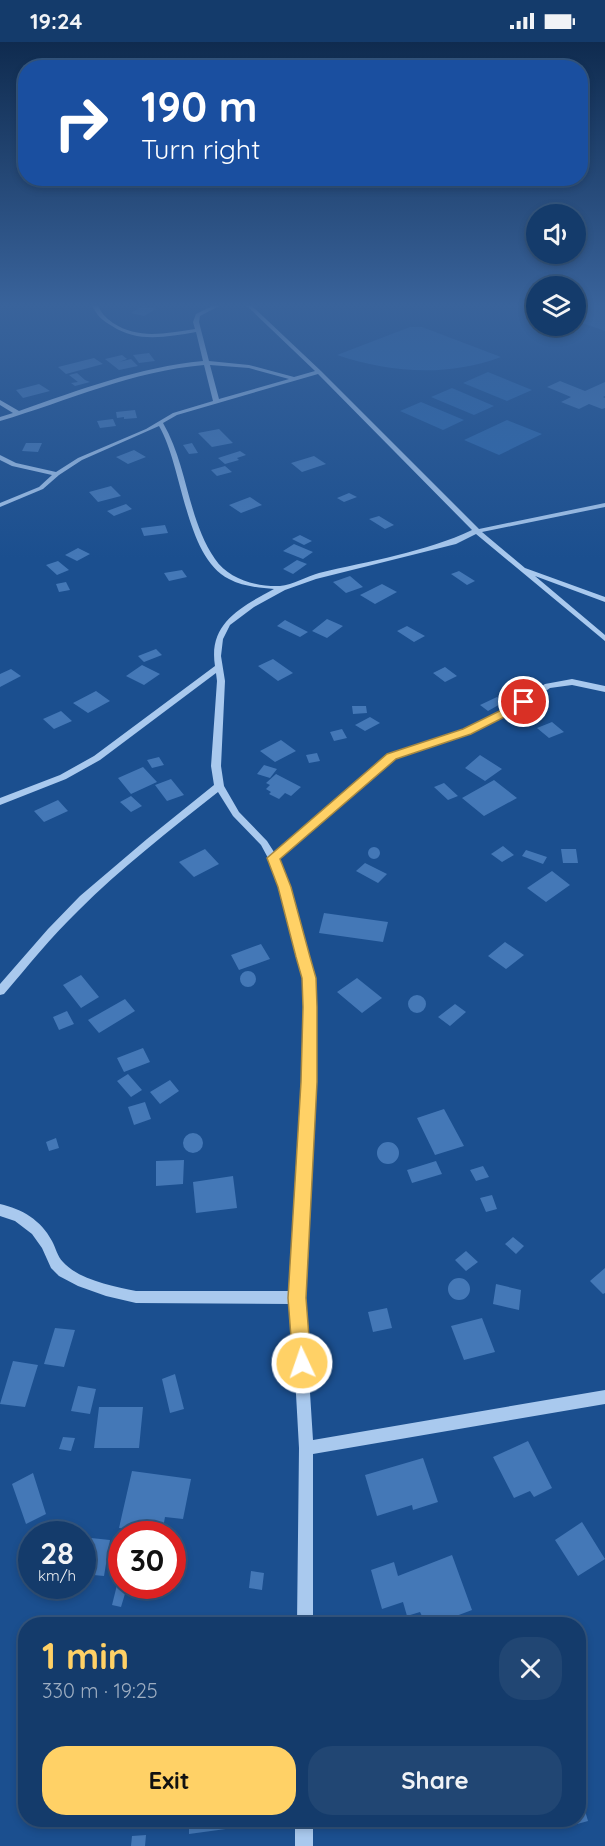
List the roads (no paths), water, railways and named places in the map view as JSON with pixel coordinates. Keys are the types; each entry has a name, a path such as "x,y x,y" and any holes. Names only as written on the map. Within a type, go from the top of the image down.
{"street":[{"path":"0,419 94,389"},
{"path":"213,389 217,403"},
{"path":"0,505 41,488 80,459 187,410 258,389"},
{"path":"336,389 477,531 605,639"},
{"path":"0,402 18,413"},
{"path":"160,423 175,456 199,536 212,561 224,573 237,581 282,588"},
{"path":"0,457 14,465 57,474"},
{"path":"305,1617 306,1448 297,1298 309,1082 309,978 284,887 273,858 264,843 237,814 219,786 216,766 221,681 217,656 219,639 227,624 250,605 282,588 313,577 453,542 477,531 605,505"},
{"path":"516,566 605,600"},
{"path":"0,802 63,777 98,758 219,668"},
{"path":"273,858 392,757 467,731 524,702 548,686 572,681 605,689"},
{"path":"0,991 84,899 219,786"},
{"path":"0,1210 24,1218 35,1228 46,1242 58,1266 68,1274 123,1295 297,1298"},
{"path":"306,1448 605,1397"},
{"path":"304,1827 304,1846"}]}
